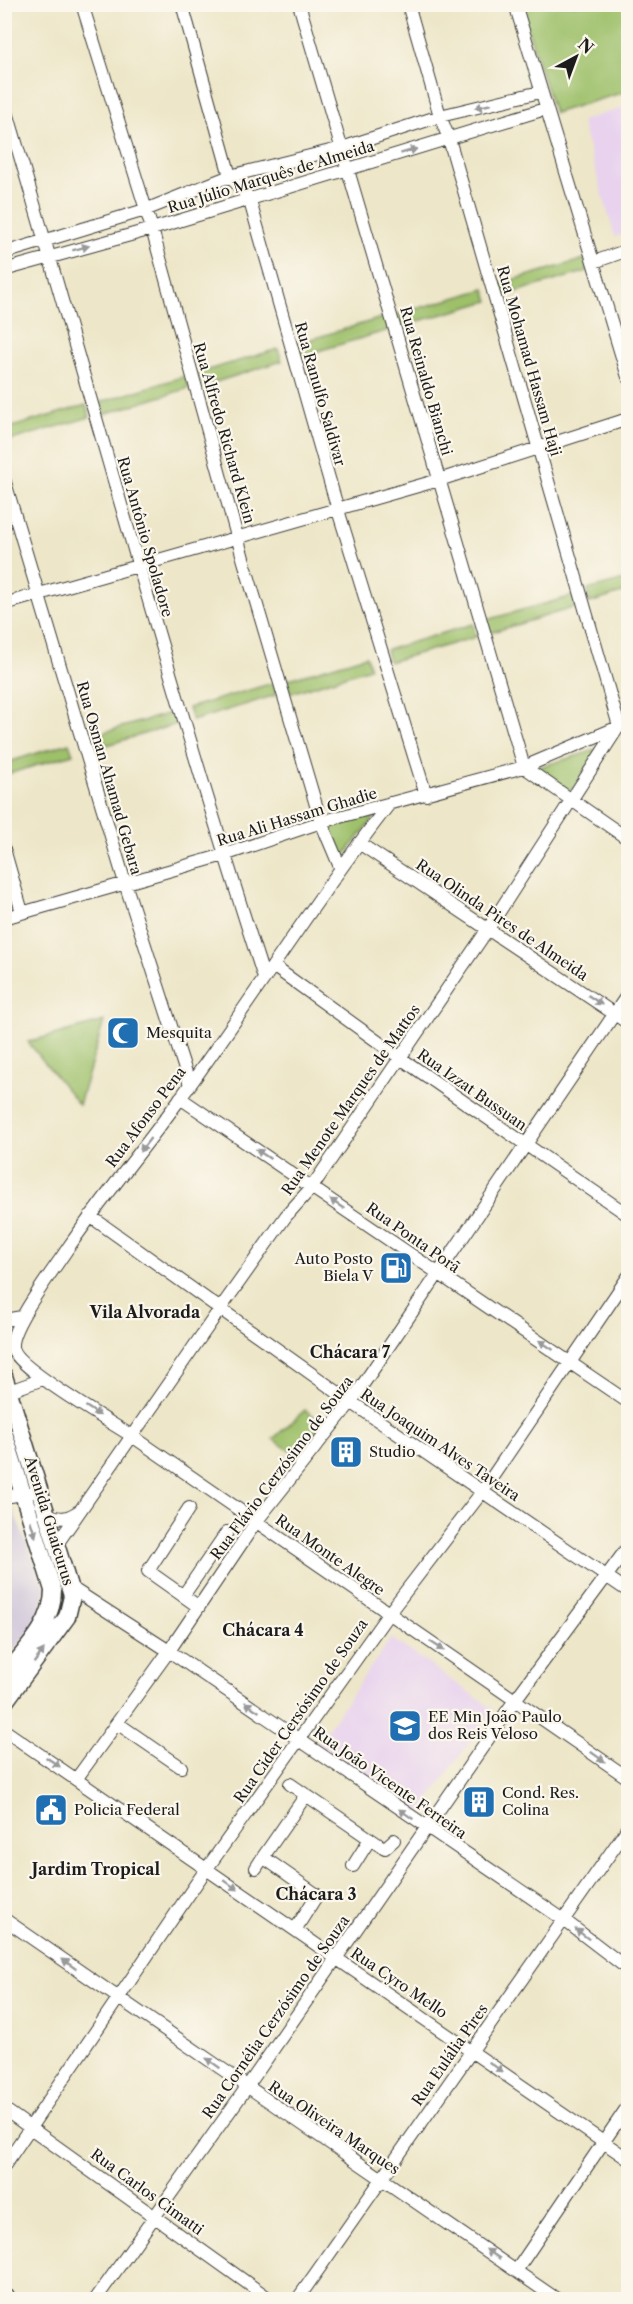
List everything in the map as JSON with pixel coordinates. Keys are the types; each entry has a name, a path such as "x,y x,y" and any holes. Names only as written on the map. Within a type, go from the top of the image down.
{"main road":[{"name":"Avenida Guaicurus","path":"6,1387 71,1592"},
{"name":"Avenida Guaicurus","path":"4,1432 53,1590 53,1606 47,1623 4,1677"},
{"path":"4,1703 67,1617 71,1592"},
{"path":"4,2297 9,2300"}],"street":[{"name":"Rua Alfredo Richard Klein","path":"82,4 152,229 238,538 321,822 340,867"},
{"name":"Rua Ranulfo Saldivar","path":"182,4 230,176 249,198 338,510 426,795"},
{"name":"Rua Reinaldo Bianchi","path":"299,4 524,767"},
{"name":"Rua Mohamad Hassam Haji","path":"408,4 539,450 624,725"},
{"path":"515,4 545,110 628,377"},
{"name":"Rua Júlio Marquês de Almeida","path":"4,253 145,210 230,176 342,148 440,116 540,92"},
{"name":"Rua Antônio Spoladore","path":"4,102 46,241 138,568 224,855 264,978"},
{"name":"Rua Júlio Marquês de Almeida","path":"4,270 152,229 545,110"},
{"path":"594,262 628,250"},
{"path":"4,604 338,510 539,450 628,419"},
{"name":"Rua Osman Ahamad Gebara","path":"4,479 125,883 190,1085"},
{"name":"Rua Ali Hassam Ghadie","path":"4,918 224,855 321,822 524,767 624,725"},
{"name":"Rua Menote Marques de Mattos","path":"57,1544 130,1435 286,1216 312,1187 488,929 570,801 624,725"},
{"path":"524,767 628,839"},
{"name":"Rua Afonso Pena","path":"44,1379 15,1357 11,1349 12,1339 22,1317 90,1216 190,1085 340,867 390,803"},
{"name":"Rua Olinda Pires de Almeida","path":"359,843 628,1023"},
{"path":"4,849 22,912"},
{"name":"Rua Izzat Bussuan","path":"273,966 527,1147 628,1215"},
{"name":"Rua Flávio Cerzósimo de Souza","path":"77,1778 169,1651 256,1522 351,1402 527,1147 628,994"},
{"name":"Rua Ponta Porã","path":"180,1098 628,1402"},
{"name":"Rua Joaquim Alves Taveira","path":"90,1216 351,1402 628,1592"},
{"name":"Rua Cider Cersósimo de Souza","path":"4,2166 117,1997 389,1613 482,1492 628,1277"},
{"path":"4,1320 22,1317"},
{"path":"6,1387 44,1379"},
{"name":"Rua Monte Alegre","path":"44,1379 130,1435 628,1778"},
{"path":"4,1497 40,1491"},
{"path":"189,1508 148,1571 199,1607"},
{"path":"48,1514 58,1519 68,1518 80,1511"},
{"path":"183,1596 227,1532"},
{"name":"Rua Cornélia Cerzósimo de Souza","path":"95,2300 153,2215 247,2087 515,1700 628,1547"},
{"name":"Rua João Vicente Ferreira","path":"71,1592 169,1651 564,1920 628,1969"},
{"path":"117,1723 182,1767"},
{"name":"Rua Cyro Mello","path":"4,1730 208,1868 336,1959 628,2159"},
{"path":"290,1784 385,1848 394,1840"},
{"path":"295,1930 317,1895 259,1862 306,1795"},
{"name":"Rua Eulália Pires","path":"297,2300 628,1828"},
{"path":"353,1866 369,1839"},
{"name":"Rua Oliveira Marques","path":"4,1919 558,2300"},
{"path":"516,2271 628,2106"},
{"name":"Rua Carlos Cimatti","path":"4,2109 271,2300"}],"shaded area":[{"path":"628,106 628,233 615,237 581,121"},
{"path":"12,1508 46,1588 39,1618 5,1662 4,1510"},
{"name":"EE Min João Paulo dos Reis Veloso","path":"391,1638 493,1709 418,1815 317,1744"}],"green space":[{"path":"520,5 628,5 628,91 554,113"},
{"path":"585,259 588,271 502,296 499,284"},
{"path":"485,289 489,301 401,326 398,314"},
{"path":"385,317 389,330 301,356 298,343"},
{"path":"278,349 282,361 203,386 198,373"},
{"path":"185,376 189,388 104,414 101,402"},
{"path":"86,405 90,417 5,442 5,429"},
{"path":"628,579 628,591 590,603 587,590"},
{"path":"573,596 576,607 489,633 486,620"},
{"path":"473,624 476,637 389,662 386,650"},
{"path":"366,656 370,668 291,693 286,680"},
{"path":"273,683 276,695 192,721 188,708"},
{"path":"174,712 177,724 90,750 87,737"},
{"path":"69,743 73,754 5,775 5,763"},
{"path":"599,749 569,795 536,768"},
{"path":"383,807 340,861 329,822"},
{"path":"104,1021 79,1105 28,1042"},
{"path":"305,1410 322,1422 299,1457 273,1439"}],"place":[{"name":"Mesquita","path":"123,1033"},
{"name":"Auto Posto Biela V","path":"396,1268"},
{"name":"Studio","path":"346,1452"},
{"name":"EE Min João Paulo dos Reis Veloso","path":"405,1726"},
{"name":"Cond. Res. Colina","path":"479,1802"},
{"name":"Policia Federal","path":"51,1810"}],"district":[{"name":"Vila Alvorada","path":"145,1312"},
{"name":"Chácara 7","path":"350,1352"},
{"name":"Chácara 4","path":"263,1630"},
{"name":"Jardim Tropical","path":"96,1869"},
{"name":"Chácara 3","path":"316,1894"}]}
